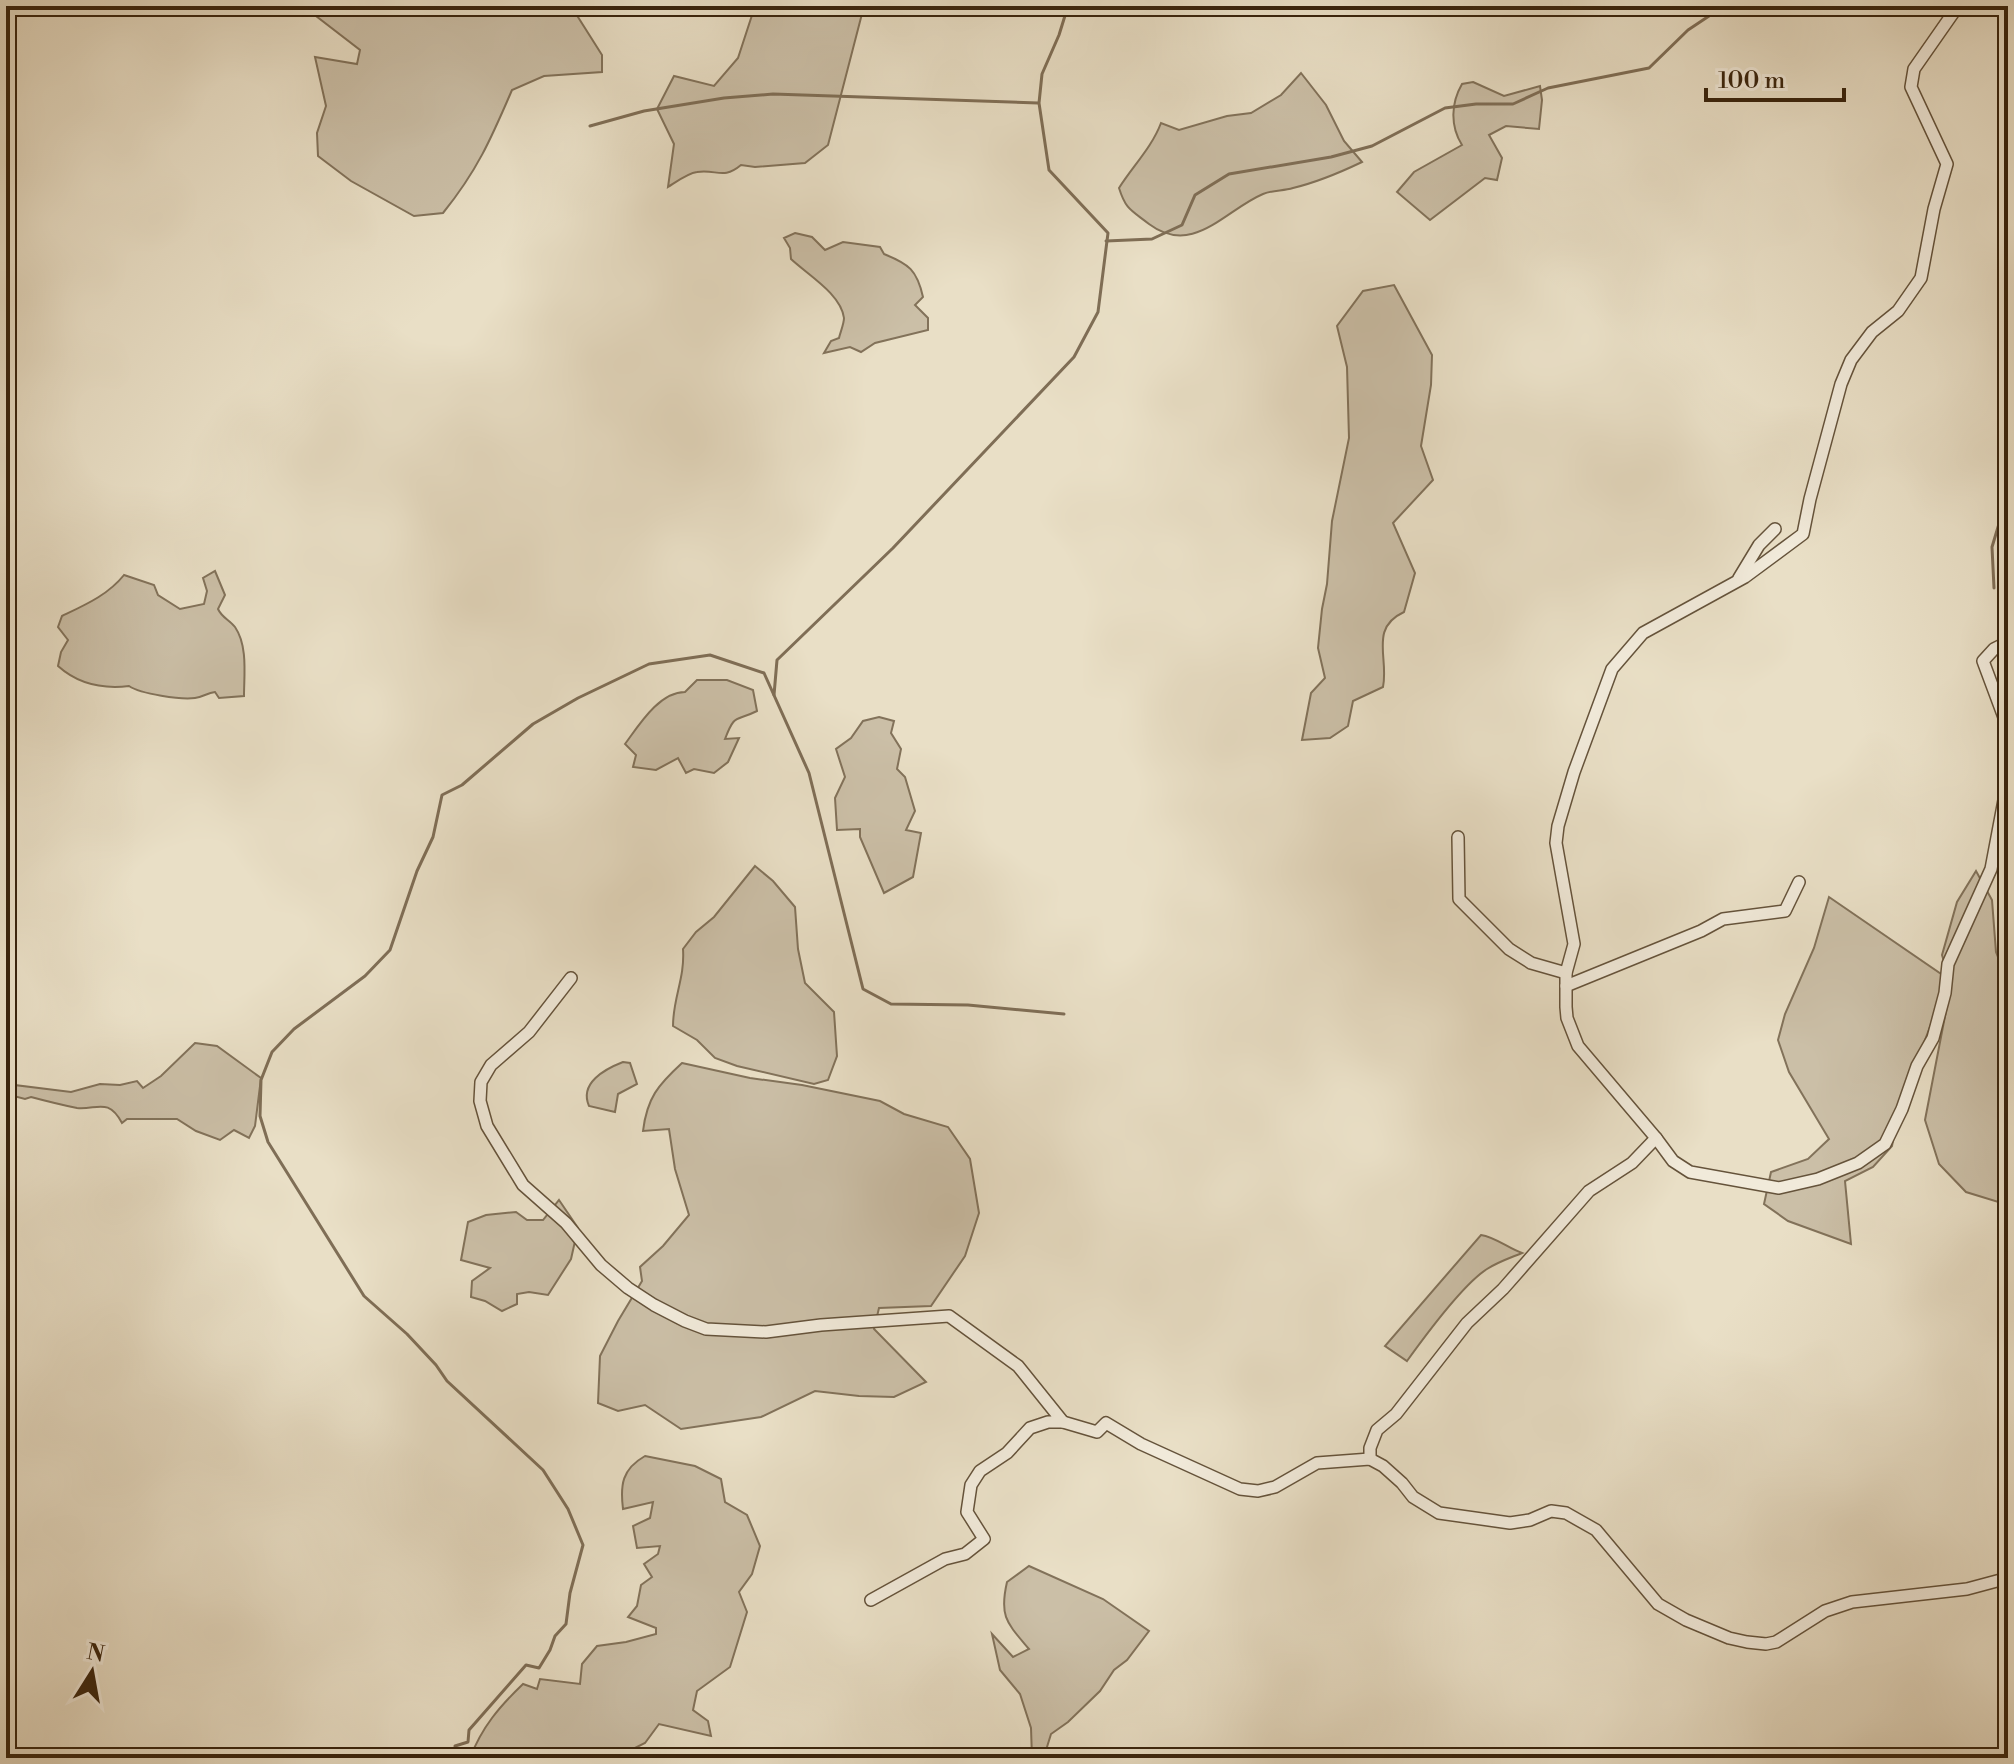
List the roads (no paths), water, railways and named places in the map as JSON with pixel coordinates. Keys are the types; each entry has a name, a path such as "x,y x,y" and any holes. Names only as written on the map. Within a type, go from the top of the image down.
{"street":[{"path":"1958,6 1914,69 1911,87 1947,164 1934,209 1921,278 1898,311 1872,332 1851,360 1841,384 1803,534 1736,582 1643,633 1612,669 1574,772 1558,826 1556,843 1574,944 1566,979 1567,1018 1578,1046 1673,1161 1690,1172 1779,1188 1818,1179 1858,1163 1885,1144 1902,1109 1917,1066 1933,1038 1945,993 1948,964 1991,869 2008,779"},
{"path":"1736,582 1759,545 1775,529"},
{"path":"2008,642 1994,649 1983,661 2008,728"},
{"path":"1458,837 1459,899 1509,949 1566,979 1701,931 1723,919 1785,911 1799,882"},
{"path":"571,978 529,1032 491,1065 481,1082 480,1101 487,1126 523,1185 566,1223 601,1265 654,1305 706,1329 766,1332 949,1316 1018,1366 1063,1422"},
{"path":"1370,1459 1370,1448 1377,1430 1396,1414 1467,1323 1503,1289 1589,1191 1632,1163 1656,1138"},
{"path":"871,1600 945,1559 965,1554 984,1539 967,1512 971,1485 980,1471 1007,1453 1030,1428 1048,1422 1063,1422 1097,1432 1106,1423 1152,1450 1240,1489 1258,1491 1275,1487 1317,1463 1370,1459 1383,1466 1413,1497 1439,1513 1510,1523 1530,1520 1551,1511 1566,1513 1596,1530 1658,1604 1686,1620 1738,1640 1766,1644 1776,1642 1825,1611 1852,1602 1967,1589 2008,1578"}],"waterway":[{"path":"774,695 777,660 893,548 1074,357 1098,312 1108,233 1049,170 1039,103 1042,74 1068,6"},
{"path":"1106,241 1152,239 1182,225 1195,195 1229,174 1331,157 1372,146 1445,108 1513,104 1548,88 1649,68 1688,30 1724,6"},
{"path":"590,126 644,111 724,98 773,94 1038,103"},
{"path":"1994,588 1992,547 2008,494"},
{"path":"456,1758 455,1746 468,1742 469,1730 526,1665 539,1668 555,1636 566,1624 570,1593 583,1545 568,1509 543,1470 447,1381 407,1334 364,1296 268,1142 260,1116 261,1080 272,1052 294,1029 365,976 390,950 417,871 433,837 442,795 462,785 533,724 578,698 649,664 710,655 764,673 809,773 863,989 891,1004 968,1005 1064,1014"}]}
